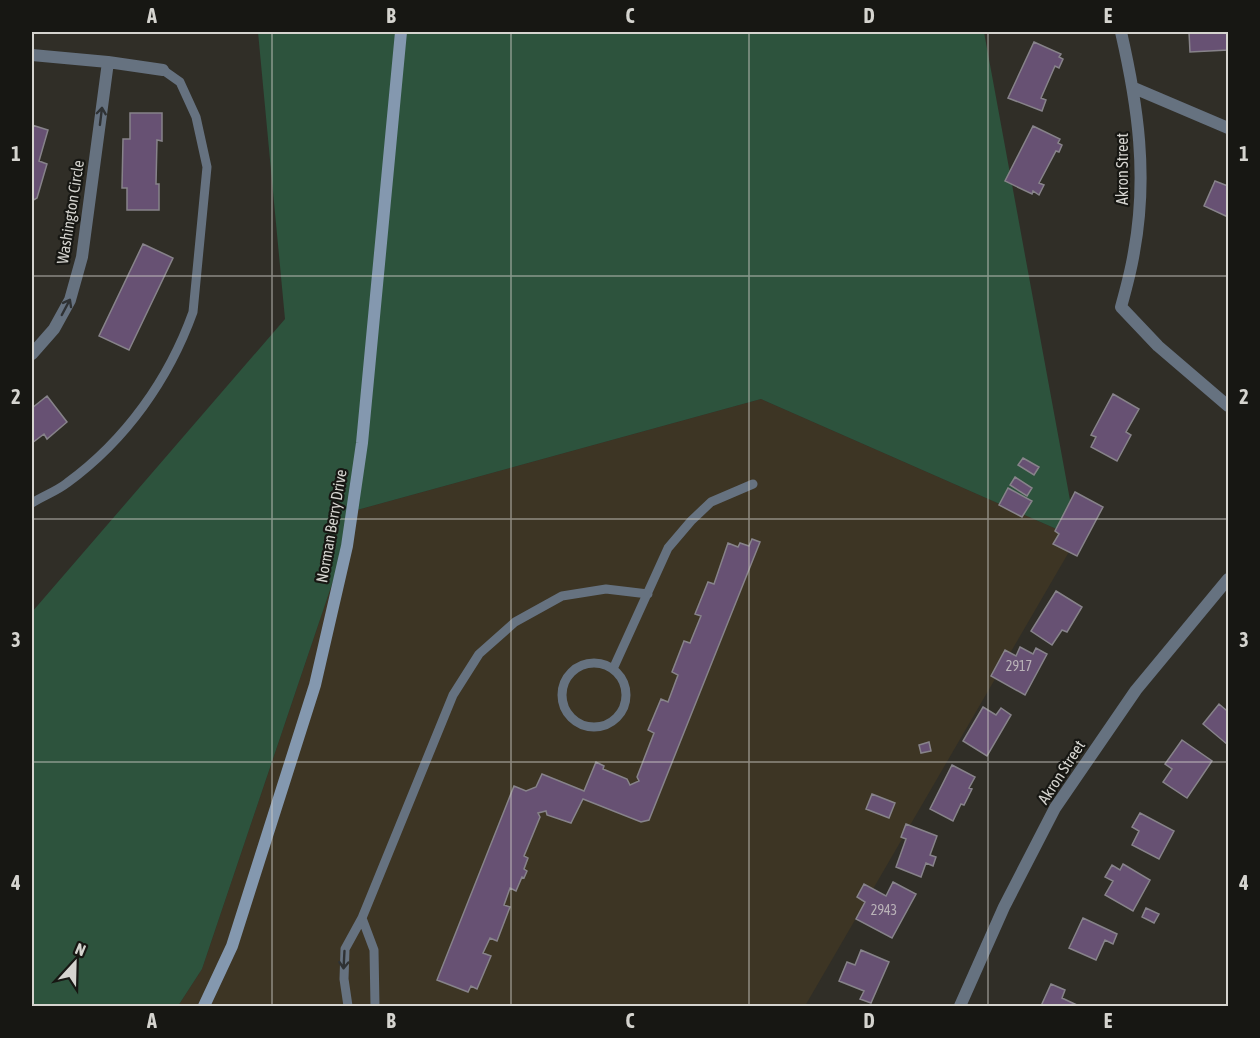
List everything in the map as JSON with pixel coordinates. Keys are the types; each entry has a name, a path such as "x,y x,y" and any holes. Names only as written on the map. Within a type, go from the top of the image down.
{"main road":[{"name":"Norman Berry Drive","path":"204,1006 232,946 312,696 347,546 362,443 401,32"}],"street":[{"name":"Akron Street","path":"1121,32 1134,88 1141,143 1141,199 1134,252 1121,307 1158,346 1228,406"},
{"path":"32,55 163,70"},
{"name":"Washington Circle","path":"32,354 54,329 70,300 82,257 108,62"},
{"path":"1134,88 1228,128"},
{"name":"Akron Street","path":"960,1006 1004,907 1055,808 1136,690 1228,579"}],"lane":[{"path":"32,503 65,484 97,460 129,425 156,391 193,312 207,167 196,117 180,82 163,70"},
{"path":"613,669 668,548 690,521 711,502 753,484"},
{"path":"348,1006 344,979 345,949 362,918 453,695 479,654 515,622 562,596 606,589 648,594"},
{"path":"589,664 601,664 613,669 621,678 626,690 626,702 620,714 611,723 600,727 576,722 567,712 562,701 562,688 568,677 577,668 589,664"},
{"path":"362,918 374,950 375,1006"}],"shaded area":[{"path":"761,399 1077,538 805,1006 178,1006 202,969 357,510"}],"green space":[{"path":"258,32 984,32 1077,538 761,399 357,510 202,969 178,1006 32,1006 32,612 285,319"}],"building":[{"path":"1189,32 1228,32 1228,50 1190,52"},
{"path":"1034,42 1061,54 1059,57 1063,59 1059,68 1055,66 1041,98 1046,100 1042,111 1008,98"},
{"path":"130,113 162,113 162,141 157,140 156,184 159,184 159,210 127,210 127,188 122,188 123,139 130,139"},
{"path":"32,125 48,130 39,161 47,164 37,198 32,201"},
{"path":"1033,126 1060,139 1058,143 1062,145 1059,152 1056,151 1039,183 1044,185 1039,195 1005,181"},
{"path":"1215,181 1228,186 1228,217 1204,206"},
{"path":"143,244 173,258 129,350 99,336"},
{"path":"1113,394 1139,409 1126,432 1131,435 1117,461 1091,447 1096,437 1091,435"},
{"path":"47,396 67,422 47,439 44,434 32,443 32,408"},
{"path":"1023,458 1039,467 1034,475 1018,465"},
{"path":"1015,477 1032,488 1027,496 1010,485"},
{"path":"1008,488 1032,501 1022,517 999,505"},
{"path":"1075,492 1103,507 1077,556 1053,544 1059,534 1055,531"},
{"path":"752,539 760,542 649,820 641,822 583,799 571,823 547,815 546,811 538,813 540,817 524,856 528,858 524,869 527,871 516,891 510,888 504,905 510,907 497,941 490,938 483,953 491,956 477,989 471,986 468,992 437,980 514,786 526,791 536,787 542,774 584,791 596,762 604,766 603,769 627,779 630,785 639,781 637,777 654,733 648,730 661,699 668,702 678,675 672,672 684,641 690,643 701,616 695,614 708,582 714,584 728,543 738,547 740,543 749,546"},
{"path":"1056,591 1082,607 1067,632 1062,630 1052,645 1031,631"},
{"path":"1020,647 1033,654 1036,648 1047,654 1025,695 991,676 1005,650 1016,656"},
{"path":"1219,704 1226,710 1228,707 1228,745 1203,724"},
{"path":"983,707 996,715 1001,708 1011,715 987,756 963,741"},
{"path":"1182,740 1212,761 1187,798 1163,782 1172,769 1165,764"},
{"path":"929,742 931,751 921,753 919,745"},
{"path":"952,765 975,777 964,805 961,804 953,821 930,809"},
{"path":"872,794 895,803 889,818 866,809"},
{"path":"1140,813 1174,831 1159,859 1132,845 1139,831 1132,827"},
{"path":"906,824 937,836 930,855 936,857 933,866 926,863 921,877 896,867 906,839 901,837"},
{"path":"1123,864 1150,880 1133,911 1105,895 1113,881 1105,877 1112,865 1120,870"},
{"path":"893,882 916,894 892,938 856,919 865,902 857,897 864,884 886,896"},
{"path":"1146,908 1159,914 1154,923 1142,917"},
{"path":"1083,918 1117,934 1113,944 1105,940 1096,960 1069,948"},
{"path":"861,950 889,962 871,1003 860,999 864,991 839,981 847,962 855,965"},
{"path":"1051,984 1065,990 1062,998 1079,1006 1041,1006"}]}
